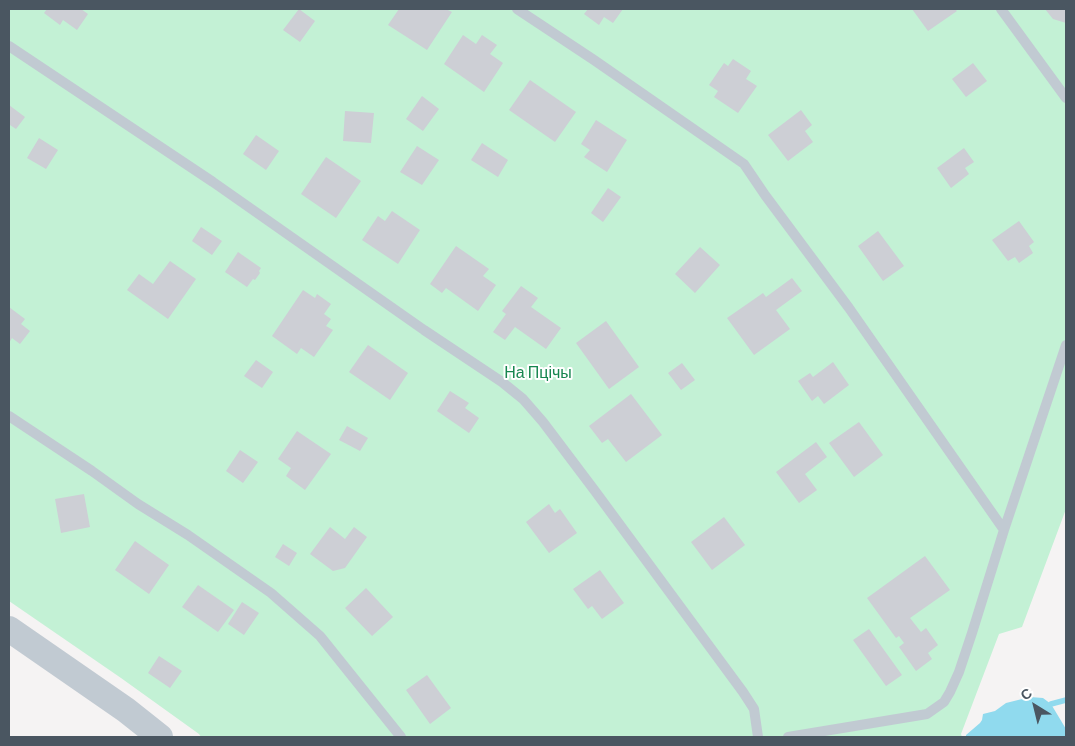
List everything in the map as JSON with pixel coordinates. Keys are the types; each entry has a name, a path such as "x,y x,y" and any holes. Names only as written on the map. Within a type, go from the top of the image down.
{"street":[{"path":"9,629 126,710 160,737"}],"lane":[{"path":"517,9 744,164 855,316 1004,530"},
{"path":"1001,9 1066,98"},
{"path":"9,46 213,182 502,382 523,399 543,422 743,692 754,709 758,737"},
{"path":"788,737 927,714 944,702 956,679 972,633 1004,530 1066,345"},
{"path":"9,416 138,504 188,535 271,593 320,636 401,737"}],"green space":[{"name":"На Пцічы","path":"9,9 1066,9 1066,509 1022,627 999,634 961,734 962,737 201,737 121,678 9,601"}],"water":[{"path":"1030,697 1043,698 1051,704 1066,729 1066,737 966,737 980,723 983,714 995,711 1006,703"}],"building":[{"path":"47,9 81,9 88,14 77,30 63,20 60,25 44,13"},
{"path":"299,9 315,21 300,42 283,30"},
{"path":"399,9 446,9 452,12 427,50 388,25"},
{"path":"588,9 623,9 613,23 604,17 599,25 584,14"},
{"path":"912,9 955,9 957,11 928,31"},
{"path":"1045,9 1066,9 1066,23 1053,19"},
{"path":"463,35 476,44 482,35 497,45 490,54 503,63 484,92 444,64"},
{"path":"733,59 751,71 746,79 757,86 738,113 714,97 718,91 709,85 724,63 728,66"},
{"path":"973,63 987,81 966,97 952,79"},
{"path":"530,80 576,112 555,142 509,110"},
{"path":"422,96 439,109 423,131 406,119"},
{"path":"9,105 25,117 16,129 10,125 9,127"},
{"path":"801,110 812,125 805,131 813,142 788,161 768,135"},
{"path":"345,111 374,113 371,143 343,141"},
{"path":"596,120 627,140 607,172 584,157 590,150 581,144"},
{"path":"256,135 279,151 266,170 243,154"},
{"path":"39,138 58,150 46,169 27,158"},
{"path":"482,143 508,160 498,177 471,160"},
{"path":"417,146 439,160 422,185 400,172"},
{"path":"964,148 974,162 965,168 969,174 951,188 937,168"},
{"path":"326,157 361,181 336,218 301,194"},
{"path":"608,188 621,197 603,222 591,213"},
{"path":"392,211 420,230 398,264 362,240 378,216 385,221"},
{"path":"1019,221 1034,242 1029,246 1033,253 1019,263 1015,257 1008,261 992,240"},
{"path":"201,227 222,241 212,255 192,241"},
{"path":"878,231 904,266 883,281 858,246"},
{"path":"456,246 489,269 483,276 496,285 478,311 446,288 442,293 430,284"},
{"path":"700,247 720,265 695,293 675,274"},
{"path":"238,252 261,268 255,280 253,279 247,287 225,272"},
{"path":"170,261 196,279 168,319 127,290 139,274 153,284"},
{"path":"792,278 802,291 776,310 790,329 754,355 727,318 763,293 766,297"},
{"path":"521,286 538,298 531,307 561,328 546,349 515,327 505,340 493,332 506,314 502,311"},
{"path":"303,290 315,298 317,294 331,304 324,314 331,319 326,326 333,330 314,357 301,348 297,354 272,336"},
{"path":"9,307 25,319 21,324 30,331 20,344 12,338 9,343"},
{"path":"606,321 639,367 609,389 576,343"},
{"path":"368,345 408,373 390,400 349,372"},
{"path":"256,360 273,372 262,388 244,376"},
{"path":"833,362 849,385 824,404 818,396 812,401 798,381 810,373 813,377"},
{"path":"682,363 695,380 681,390 668,373"},
{"path":"450,391 469,403 465,408 479,418 469,433 437,411"},
{"path":"631,394 662,435 626,462 608,439 602,443 589,426"},
{"path":"859,422 883,455 854,477 829,443"},
{"path":"347,426 368,438 360,451 339,440"},
{"path":"297,431 331,454 305,490 286,476 291,468 278,459"},
{"path":"816,442 827,457 805,474 817,490 799,503 776,472"},
{"path":"240,450 258,462 243,483 226,471"},
{"path":"84,494 90,527 61,533 55,499"},
{"path":"549,504 555,513 560,509 577,533 549,553 526,522"},
{"path":"724,517 745,545 712,570 691,542"},
{"path":"330,527 345,539 354,527 367,537 345,568 333,571 310,554"},
{"path":"135,541 169,565 149,594 115,570"},
{"path":"283,544 297,553 289,566 275,557"},
{"path":"925,556 950,590 910,618 921,632 926,628 938,645 928,653 932,659 916,671 899,647 904,643 899,636 896,638 867,598"},
{"path":"600,570 624,603 602,619 592,606 588,609 573,589"},
{"path":"198,585 234,610 218,632 182,607"},
{"path":"366,588 393,617 372,636 345,608"},
{"path":"242,602 259,613 244,635 228,624"},
{"path":"869,629 902,675 886,686 853,640"},
{"path":"159,656 182,671 170,688 148,673"},
{"path":"427,675 451,708 430,724 406,690"}],"waterway":[{"path":"1051,704 1066,700"}]}
